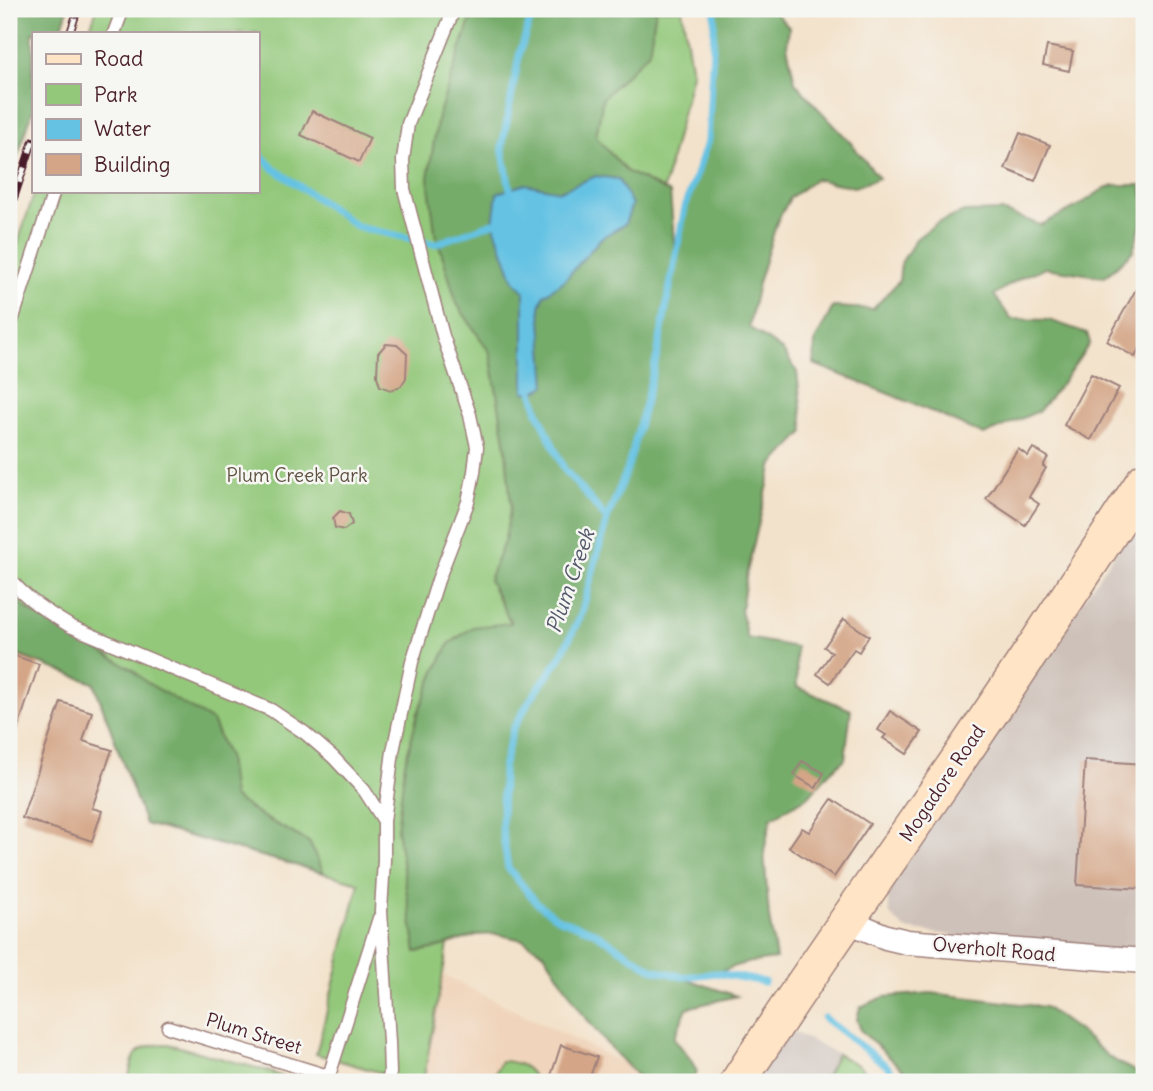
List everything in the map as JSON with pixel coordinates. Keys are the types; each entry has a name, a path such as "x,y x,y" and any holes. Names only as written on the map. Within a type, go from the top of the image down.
{"street":[{"name":"Mogadore Road","path":"738,1082 785,1009 1037,645 1144,481"},
{"name":"Overholt Road","path":"848,921 886,937 907,942 1144,961"}],"lane":[{"path":"114,32 123,9"},
{"path":"388,1082 389,1042 381,911 384,821 393,751 412,662 438,580 468,502 477,447 470,415 443,336 404,189 403,160 408,124 454,9"},
{"path":"9,330 54,192"},
{"path":"9,578 41,609 70,626 271,710 305,733 333,757 364,790 384,821"},
{"path":"328,1079 381,911"},
{"name":"Plum Street","path":"168,1027 328,1079"}],"shaded area":[{"path":"1132,529 1144,534 1144,961 905,929 890,915 885,884"},
{"path":"443,975 627,1065 643,1082 423,1082"},
{"path":"784,1027 837,1054 823,1082 750,1082"}],"green space":[{"path":"9,9 68,9 60,32 32,32 32,113 9,182"},
{"name":"Plum Creek Park","path":"97,9 682,9 692,74 554,633 490,715 423,1082 413,1082 316,1054 359,883 145,824 94,683 9,652 9,269 35,192 259,192 259,32 88,32"},
{"path":"474,9 656,9 649,52 603,98 596,137 626,171 670,193 675,253 685,207 708,140 716,12 772,9 789,27 787,46 795,82 879,178 854,187 815,179 790,198 777,222 758,283 749,327 783,351 797,372 804,432 773,464 747,572 741,610 747,638 796,647 797,687 851,710 845,759 809,796 771,818 764,852 769,917 776,959 745,963 716,973 683,977 669,973 737,996 687,1008 674,1038 697,1072 692,1082 643,1082 584,1016 544,953 523,940 496,934 477,935 416,952 397,830 405,763 418,713 449,644 473,627 511,623 489,580 505,539 511,505 505,441 490,353 457,304 435,231 428,178 438,116"},
{"path":"1115,185 1141,185 1144,214 1133,251 1105,277 1045,268 1022,277 994,295 1011,319 1049,320 1087,333 1090,343 1039,411 984,435 814,364 815,341 833,307 873,309 899,281 901,263 916,239 937,223 964,212 1002,211 1041,225 1105,188"},
{"path":"9,595 34,614 132,669 146,682 212,721 228,757 233,797 309,842 324,873 145,824 94,683 9,652"},
{"path":"931,993 1045,1007 1110,1058 1144,1076 1144,1082 916,1082 861,1031 857,1019 860,1007 884,997"},
{"path":"168,1044 268,1071 294,1082 128,1082 134,1057 138,1052 149,1046"},
{"path":"837,1054 858,1065 876,1082 823,1082"},
{"path":"501,1061 523,1066 536,1082 487,1082"}],"water":[{"path":"596,176 618,179 632,204 625,224 601,238 564,281 544,295 540,307 546,386 533,393 524,392 524,291 514,281 493,223 497,193 525,184 560,191"}],"building":[{"path":"1047,46 1073,51 1069,71 1043,65"},
{"path":"312,111 370,138 359,162 301,135"},
{"path":"1020,133 1050,145 1035,181 1005,169"},
{"path":"1144,275 1144,341 1135,357 1107,341"},
{"path":"386,344 397,345 407,354 406,378 401,386 391,390 380,386 377,376 378,353"},
{"path":"1091,374 1119,388 1091,440 1064,425"},
{"path":"1033,448 1048,457 1043,466 1046,468 1029,497 1039,504 1025,525 986,499 1018,449 1028,456"},
{"path":"340,511 349,514 352,524 344,530 335,528 333,518"},
{"path":"844,619 869,636 859,652 854,649 830,683 817,674 832,652 824,647"},
{"path":"9,654 39,664 12,746 9,746"},
{"path":"61,702 92,712 83,741 112,750 92,808 102,811 92,841 22,818"},
{"path":"890,711 922,732 907,754 883,738 886,735 878,730"},
{"path":"1085,760 1144,764 1144,889 1077,885"},
{"path":"802,761 824,773 816,788 794,775"},
{"path":"832,799 870,824 834,877 789,847 802,828 809,832"},
{"path":"561,1045 597,1057 588,1082 549,1082"}],"waterway":[{"path":"510,189 502,147 520,51 534,9"},
{"name":"Plum Creek","path":"715,9 708,140 685,207 657,356 645,404 628,467 607,519 581,615 560,658 513,729 503,768 502,828 508,868 537,903 557,918 594,932 652,969 683,977 716,973 764,982"},
{"path":"259,153 273,168 358,227 435,244 493,223"},
{"path":"533,393 538,412 564,469 607,519"},
{"name":"Plum Creek","path":"824,1018 887,1066 899,1082"}],"railway":[{"path":"70,32 78,9"},
{"path":"9,213 32,144"}]}
